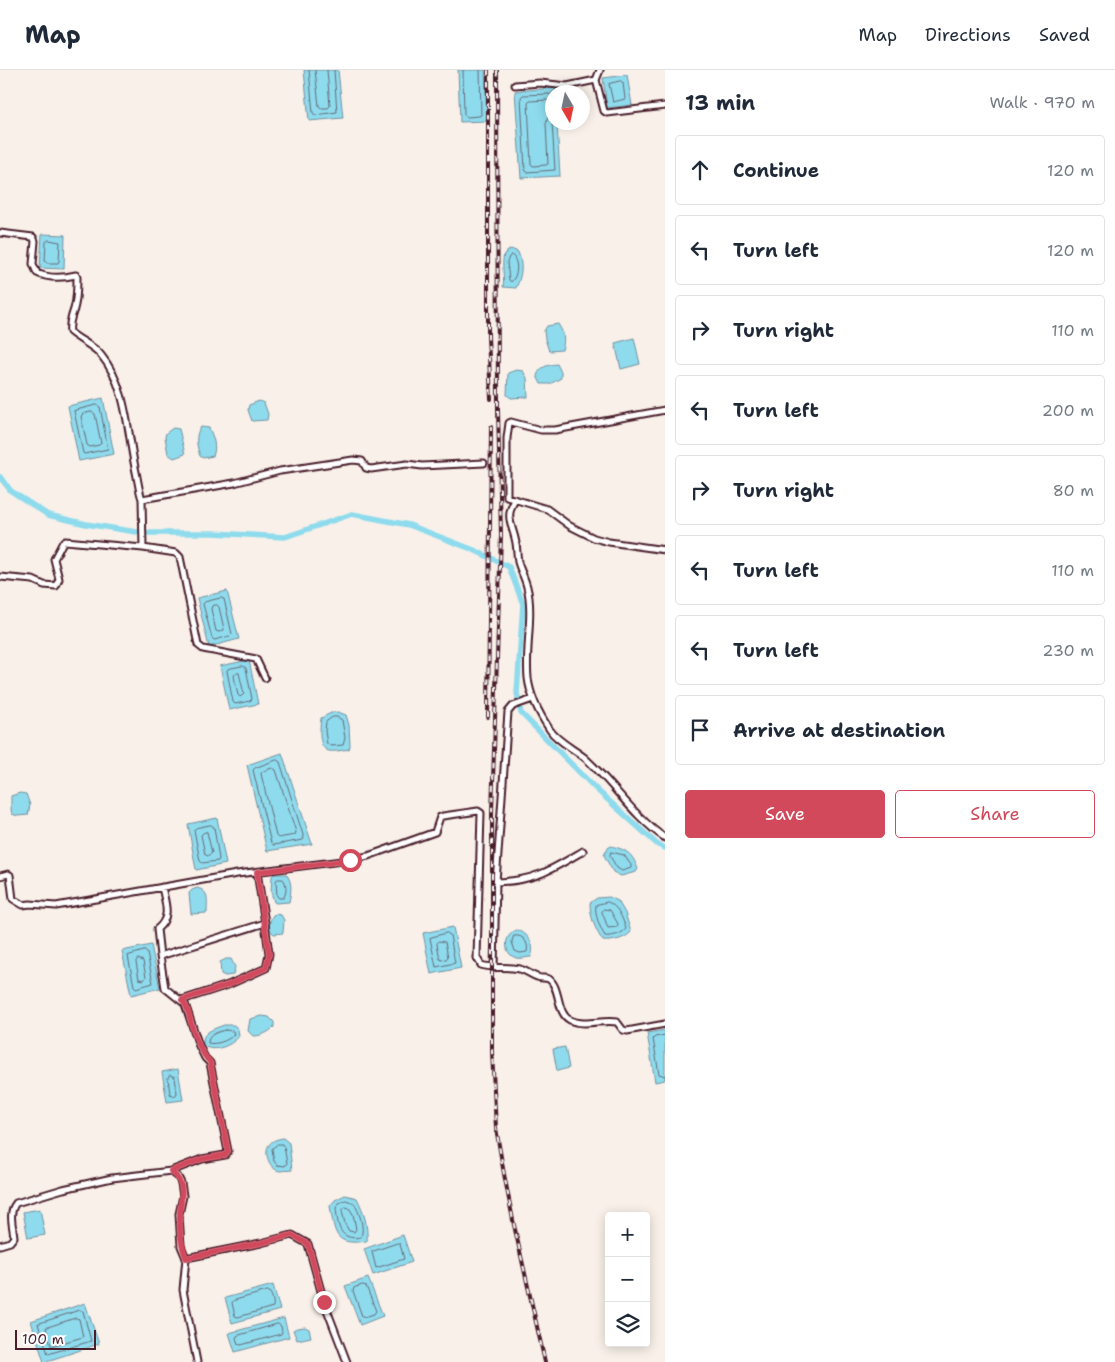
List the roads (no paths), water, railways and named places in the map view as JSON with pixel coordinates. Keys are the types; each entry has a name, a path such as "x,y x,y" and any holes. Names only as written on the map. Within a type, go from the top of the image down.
{"street":[{"path":"600,70 596,80 604,111 607,113 665,106"},
{"path":"515,84 540,83 567,86 596,80"},
{"path":"0,233 33,237 35,241 33,264 37,273 44,276 67,277 76,275 77,277 77,297 69,322 70,332 102,355 118,385 142,499 144,546"},
{"path":"665,410 555,430 541,430 514,422 509,423 507,438 507,497 547,509 570,526 594,538 665,550"},
{"path":"142,499 234,483 280,471 358,460 362,461 366,468 371,469 407,464 422,466 484,463"},
{"path":"515,500 510,509 509,521 516,543 518,563 527,588 529,620 527,646 528,679 533,699 550,732 586,758 620,797 653,830 665,838"},
{"path":"0,577 33,580 56,586 59,579 54,559 65,541 144,546 176,552 180,557 198,645 203,649 256,659 265,678"},
{"path":"494,968 496,882 507,718 508,712 513,706 533,699"},
{"path":"0,876 10,875 13,899 23,905 56,906 162,886 368,856 435,832 440,817 478,811 481,813 476,958 481,965 494,968 519,969 538,978 550,980 566,1016 570,1020 581,1022 617,1022 623,1030 627,1031 665,1024"},
{"path":"496,882 519,880 545,874 583,851"},
{"path":"182,1000 228,985 266,968 269,954 257,872"},
{"path":"0,1245 13,1240 11,1216 12,1208 16,1204 112,1178 171,1171 202,1159 225,1155 228,1151 210,1062 202,1054 185,1004 165,988 158,929 163,925 167,917 162,886"},
{"path":"160,956 265,922"},
{"path":"171,1171 178,1177 181,1183 183,1196 180,1214 182,1246 186,1258 182,1290 197,1362"},
{"path":"186,1258 292,1235 308,1244 324,1302 348,1362"}],"water":[{"path":"304,70 338,70 343,118 309,121"},
{"path":"458,70 485,70 487,121 460,122"},
{"path":"627,75 632,105 607,108 603,78"},
{"path":"545,89 545,130 557,130 560,176 521,178 515,91"},
{"path":"42,234 65,235 64,269 40,268"},
{"path":"511,249 518,252 521,261 521,274 516,288 503,287 504,254"},
{"path":"558,324 563,336 562,350 549,351 544,331 547,326"},
{"path":"634,338 640,364 621,369 615,343"},
{"path":"557,364 561,372 561,378 550,384 541,384 537,376 540,370"},
{"path":"516,370 523,371 527,378 528,397 511,398 507,395 508,373"},
{"path":"103,398 114,454 79,461 68,406"},
{"path":"259,401 264,403 268,414 267,420 252,421 248,410 249,405"},
{"path":"201,427 209,428 212,434 215,445 213,456 203,458 200,456 197,437"},
{"path":"173,428 179,429 185,454 174,458 168,454 165,437 166,433"},
{"path":"227,591 239,639 209,647 197,598"},
{"path":"249,660 258,704 229,710 220,666"},
{"path":"338,712 346,715 349,725 350,746 349,749 329,751 325,749 321,742 321,718"},
{"path":"282,753 312,844 267,851 247,765"},
{"path":"20,793 26,794 30,805 28,815 18,816 12,814 11,796"},
{"path":"217,818 226,864 196,870 188,824"},
{"path":"611,846 625,851 634,859 638,869 636,872 621,876 613,872 604,855"},
{"path":"274,874 286,874 290,880 289,902 274,902 271,892 272,876"},
{"path":"197,888 206,894 207,913 191,914 189,893"},
{"path":"609,897 618,901 625,913 631,932 618,940 603,941 594,923 590,903 597,898"},
{"path":"276,914 281,915 284,920 283,933 274,934 270,930 270,920"},
{"path":"453,927 461,968 431,974 423,933"},
{"path":"517,930 525,934 530,940 532,944 531,957 516,958 510,955 506,943 507,939"},
{"path":"151,945 160,988 131,995 122,951"},
{"path":"231,959 235,967 233,975 225,976 221,974 220,962"},
{"path":"262,1016 269,1017 274,1022 274,1027 264,1034 253,1036 248,1031 250,1019"},
{"path":"224,1025 234,1025 238,1029 239,1036 223,1047 213,1049 204,1046 205,1034"},
{"path":"665,1030 665,1080 655,1082 647,1033"},
{"path":"565,1047 569,1068 557,1071 553,1049"},
{"path":"178,1069 183,1100 167,1102 162,1072"},
{"path":"283,1138 289,1143 292,1170 276,1170 268,1161 267,1148 270,1143"},
{"path":"345,1195 357,1198 362,1208 367,1230 367,1241 348,1242 338,1236 335,1231 330,1206 335,1200"},
{"path":"40,1209 45,1235 28,1238 23,1212"},
{"path":"403,1235 412,1262 373,1275 364,1249"},
{"path":"368,1278 383,1316 360,1325 345,1286"},
{"path":"273,1285 280,1310 232,1323 225,1298"},
{"path":"85,1303 99,1344 44,1362 31,1321"},
{"path":"284,1318 289,1337 235,1352 229,1333"},
{"path":"305,1327 309,1329 311,1337 297,1340 293,1330"}],"waterway":[{"path":"0,477 11,491 48,515 86,524 143,533 214,533 285,537 352,514 409,525 474,550 509,567 523,604 517,693 521,713 597,790 658,845 665,848"}],"railway":[{"path":"488,70 488,337 491,399"},
{"path":"497,70 498,410 501,535 492,812 492,1052 496,1128 514,1225 545,1362"},
{"path":"488,717 491,427"}]}
